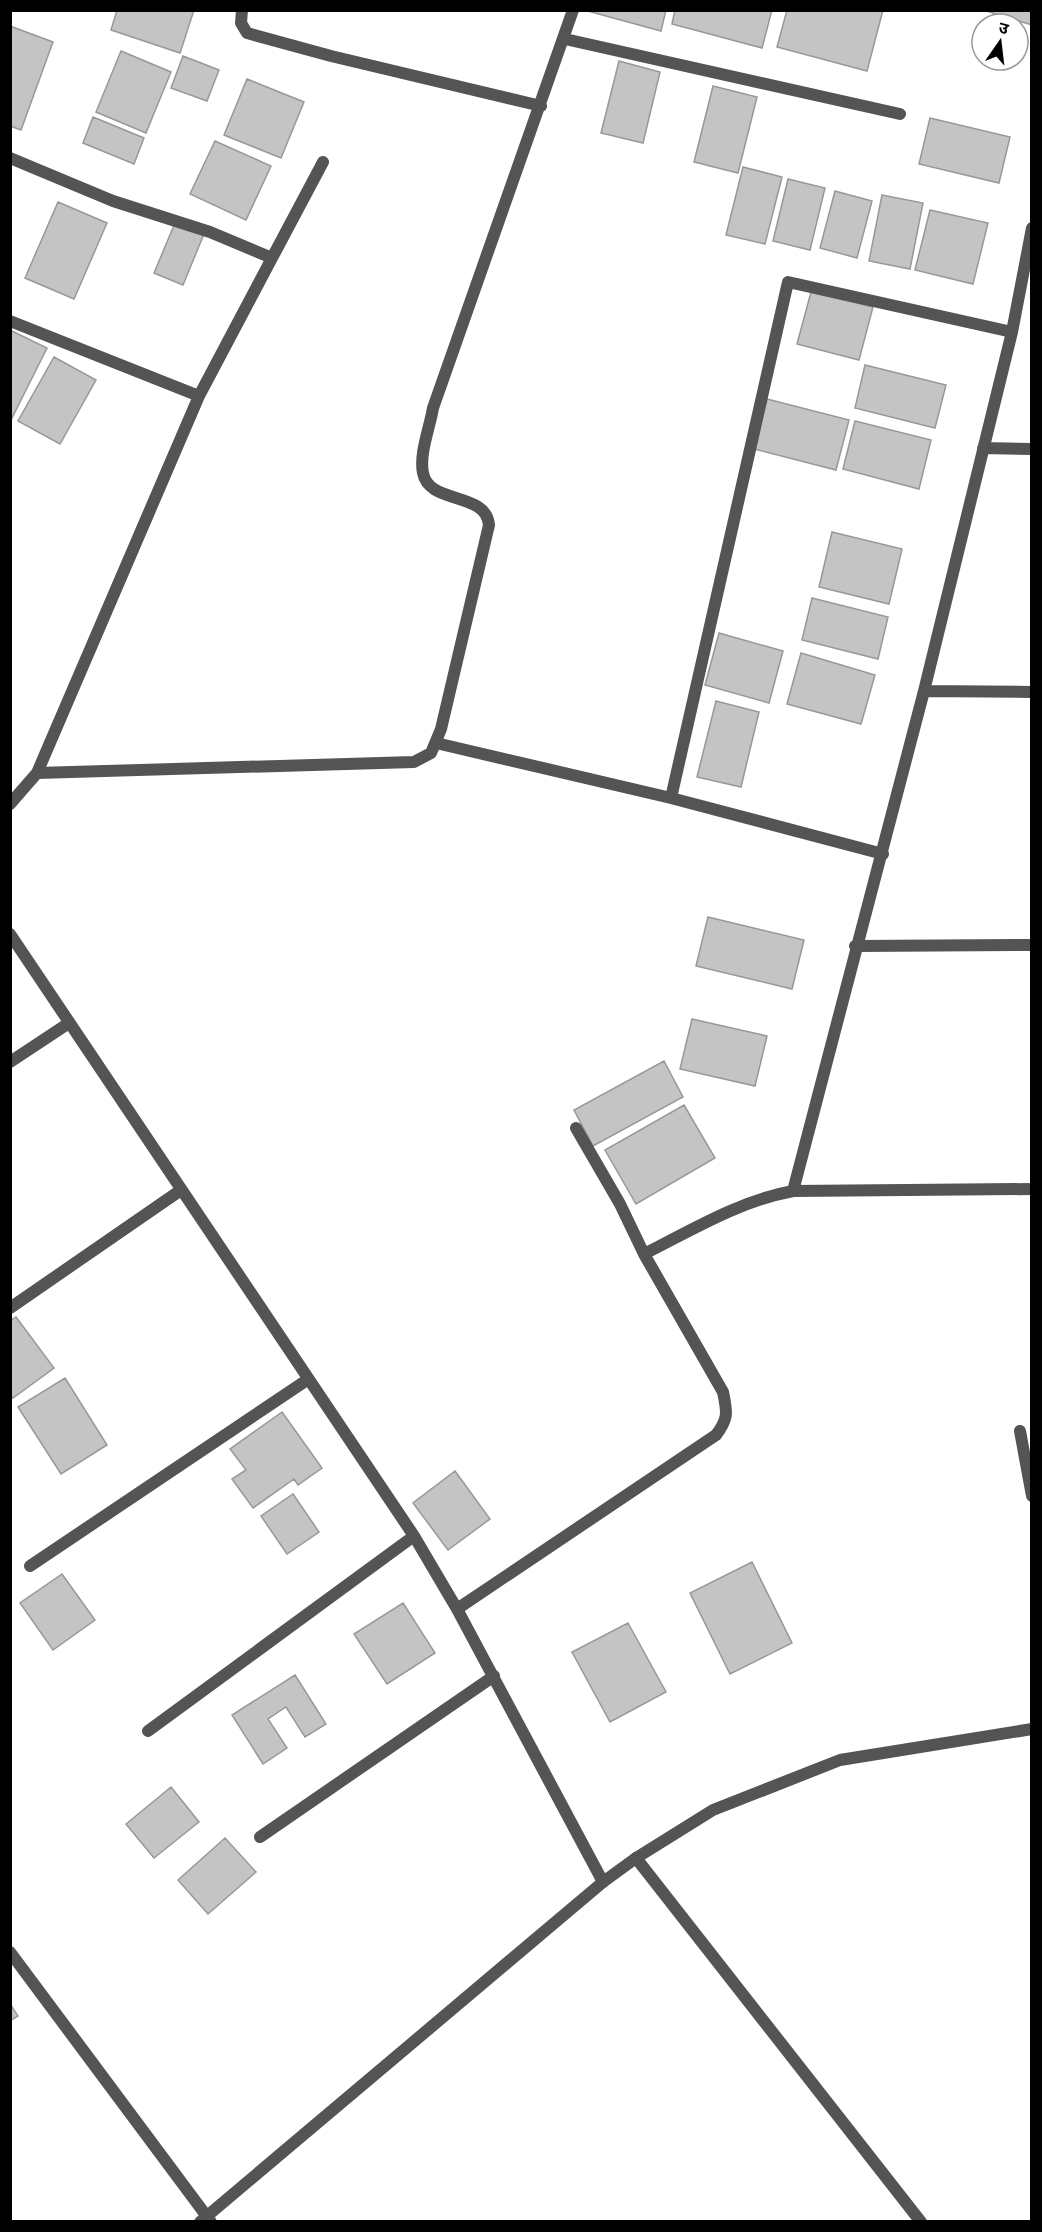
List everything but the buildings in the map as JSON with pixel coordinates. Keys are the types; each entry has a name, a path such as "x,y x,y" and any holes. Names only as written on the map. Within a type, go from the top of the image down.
{"street":[{"path":"242,10 241,23 247,33 331,56 541,106"},
{"path":"37,773 414,762 425,758 436,743 489,525 488,518 477,506 434,489 426,483 422,467 437,396 565,39 573,10"},
{"path":"565,39 900,114"},
{"path":"10,158 113,201 210,232 272,258"},
{"path":"10,804 37,773 199,396 323,162"},
{"path":"793,1191 855,946 883,854 924,691 1012,332 1032,228"},
{"path":"671,798 788,282 1012,332"},
{"path":"10,321 199,396"},
{"path":"983,448 1032,449"},
{"path":"924,691 1032,692"},
{"path":"436,743 671,798 883,854"},
{"path":"10,934 307,1380 414,1536 458,1609 603,1882"},
{"path":"855,946 1032,945"},
{"path":"10,1062 69,1023"},
{"path":"458,1609 716,1435 725,1422 723,1392 644,1254 620,1204 576,1128"},
{"path":"644,1254 730,1211 766,1196 793,1191 1032,1189"},
{"path":"10,1308 181,1190"},
{"path":"30,1566 307,1380"},
{"path":"1020,1431 1032,1496"},
{"path":"148,1731 414,1536"},
{"path":"260,1837 494,1676"},
{"path":"10,1952 205,2220 603,1882 636,1858 713,1810 840,1760 1032,1729"},
{"path":"636,1858 921,2222"}]}
